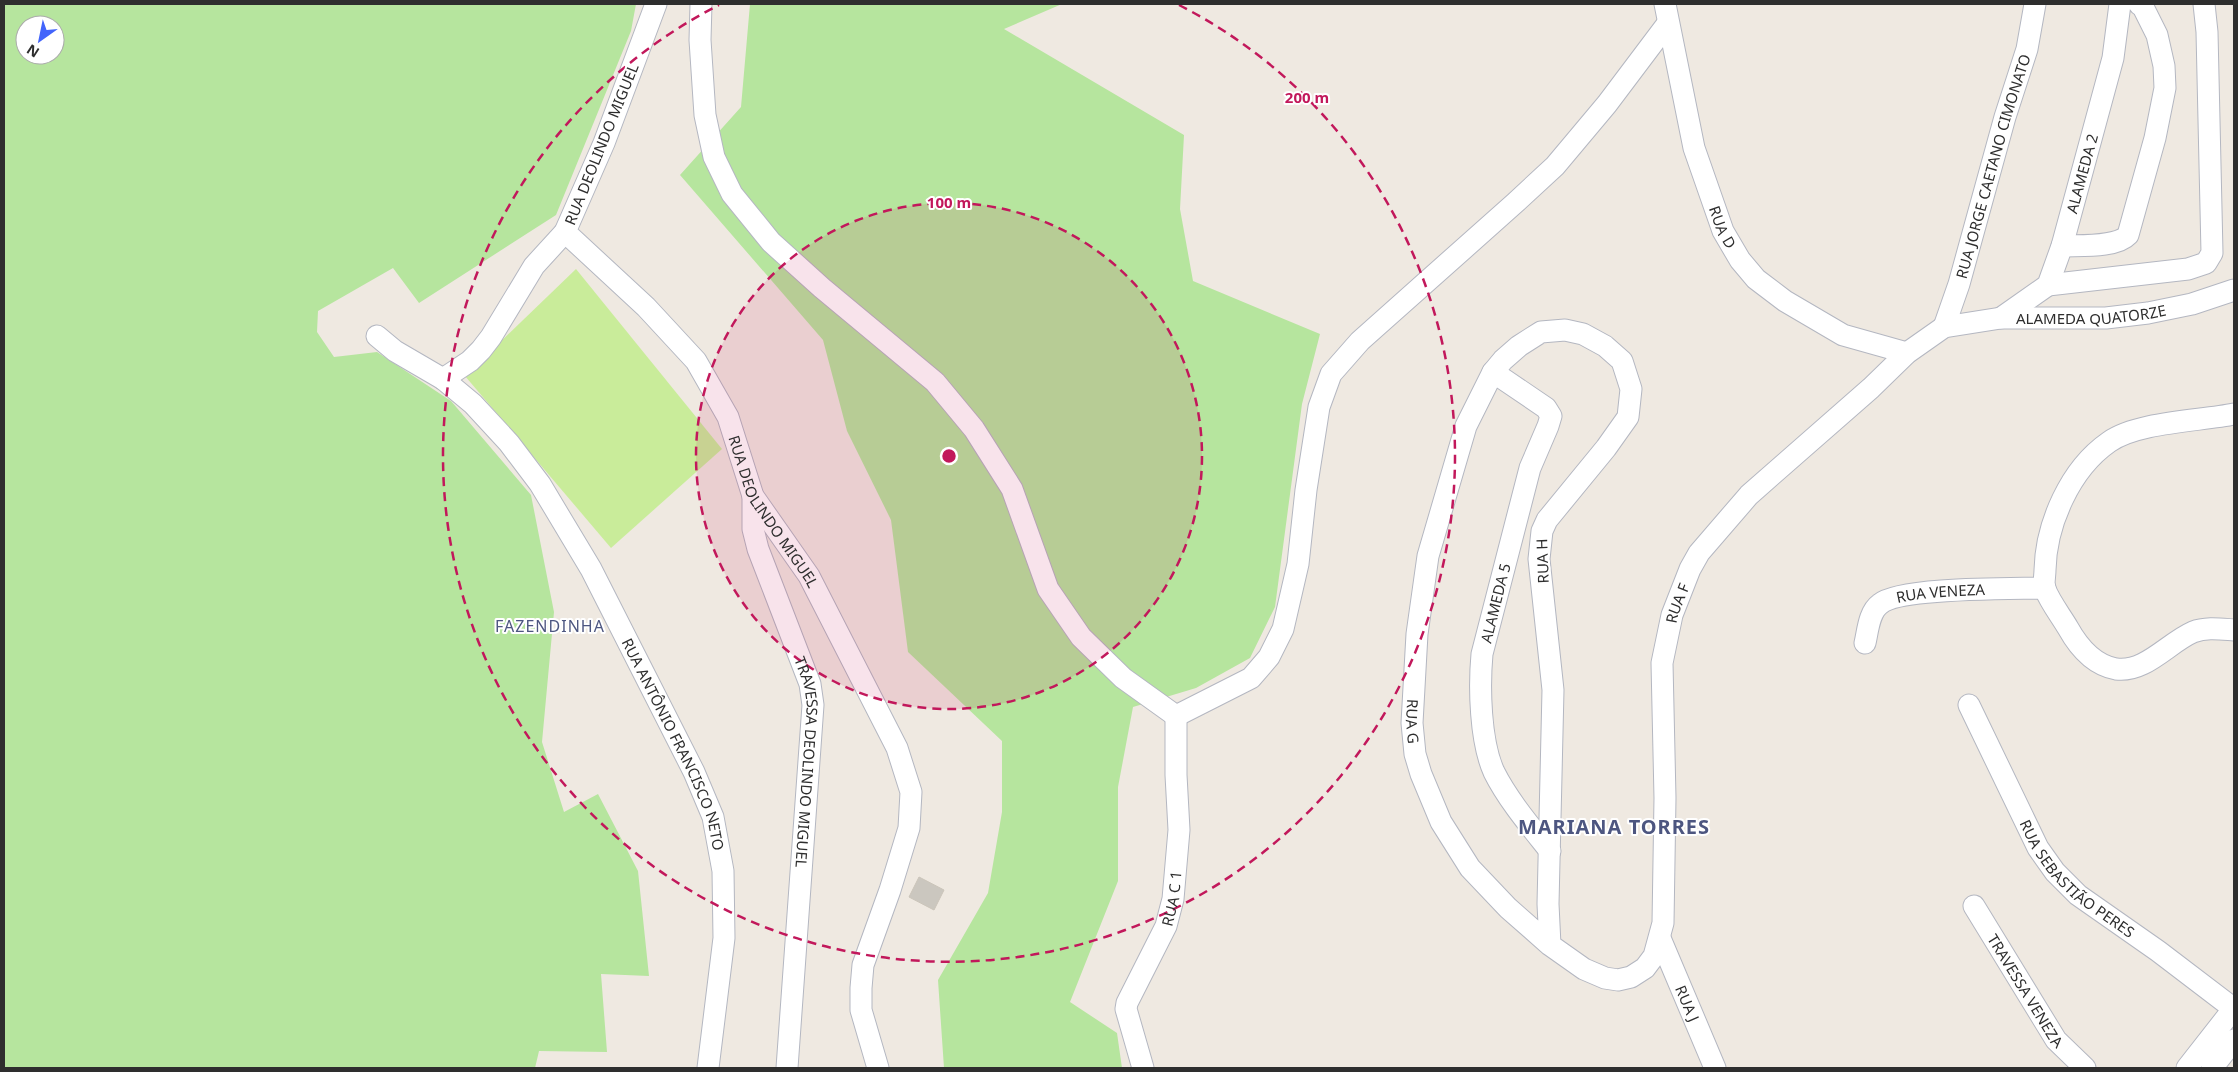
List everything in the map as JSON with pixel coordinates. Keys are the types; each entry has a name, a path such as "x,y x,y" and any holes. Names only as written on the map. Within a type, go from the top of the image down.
{"street":[{"name":"RUA DEOLINDO MIGUEL","path":"656,4 604,143 565,232 646,307 696,361 728,417 753,496 809,576 897,748 911,792 909,828 862,973 861,1010 878,1068"},
{"path":"701,4 700,40 705,115 714,157 732,194 771,242 844,307 935,382 969,422 1012,490 1048,589 1081,637 1123,678 1176,716 1251,678 1269,657 1283,629 1298,564 1306,490 1319,407 1331,374 1360,341 1516,204 1555,166 1607,104 1666,14"},
{"name":"RUA JORGE CAETANO CIMONATO","path":"1944,327 1959,284 2005,117 2027,49 2035,4"},
{"name":"ALAMEDA 2","path":"2048,285 2062,246 2113,58 2120,4"},
{"path":"2062,246 2114,243 2123,240 2128,234 2155,138 2165,88 2164,66 2157,35 2143,7 2139,4"},
{"path":"2001,318 2048,285 2188,269 2206,263 2212,253 2208,32 2204,4"},
{"name":"RUA D","path":"1666,14 1694,148 1723,232 1740,260 1756,279 1785,301 1843,335 1907,353"},
{"path":"443,380 481,350 534,266 565,232"},
{"name":"ALAMEDA QUATORZE","path":"1944,327 2001,318 2106,318 2148,313 2192,304 2234,290"},
{"name":"RUA F","path":"1631,977 1645,968 1654,956 1660,938 1665,798 1662,663 1672,615 1690,569 1712,536 1749,494 1856,401 1907,353 1944,327"},
{"name":"RUA H","path":"1493,372 1518,346 1541,332 1565,330 1583,334 1605,346 1622,361 1631,389 1628,416 1606,448 1547,520 1539,543 1539,559 1553,690 1548,904 1550,945"},
{"name":"RUA ANTÔNIO FRANCISCO NETO","path":"377,336 395,351 443,380 473,404 509,443 540,484 591,569 694,772 713,817 723,871 724,938 708,1068"},
{"name":"ALAMEDA 5","path":"1493,372 1546,408 1551,416 1530,468 1525,486 1482,654 1479,684 1489,759 1495,773 1515,804 1550,851"},
{"name":"RUA G","path":"1493,372 1466,426 1428,556 1417,634 1412,722 1415,754 1441,822 1470,868 1508,908 1550,945 1584,968 1605,978 1618,980 1631,977"},
{"path":"2234,414 2132,432 2110,441 2088,461 2075,478 2056,513 2045,554 2045,588 2075,640 2087,654 2102,664 2115,669 2135,667 2192,633 2212,628 2234,630"},
{"name":"TRAVESSA DEOLINDO MIGUEL","path":"753,496 753,529 758,549 810,684 813,705 786,1068"},
{"name":"RUA VENEZA","path":"1865,643 1875,609 1890,598 1966,590 2045,588"},
{"name":"RUA SEBASTIÃO PERES","path":"1969,705 2038,848 2055,872 2078,895 2151,946 2234,1008"},
{"name":"RUA C 1","path":"1143,1068 1126,1009 1127,1003 1166,926 1173,899 1177,874 1178,830 1176,716"},
{"name":"TRAVESSA VENEZA","path":"1974,906 2056,1040 2085,1068"},
{"name":"RUA J","path":"1660,938 1716,1068"},
{"path":"2188,1068 2234,1008"},
{"path":"2212,1068 2234,1040"}],"green space":[{"path":"4,4 636,4 631,31 556,215 419,303 393,268 318,311 317,332 334,357 377,352 451,401 531,495 554,612 542,742 564,812 598,794 638,871 649,976 601,974 607,1052 539,1051 535,1068 4,1068"},
{"path":"750,4 1062,4 1004,29 1184,135 1180,209 1193,281 1320,334 1302,404 1275,607 1250,658 1196,688 1133,707 1118,787 1118,881 1070,1002 1117,1033 1122,1068 944,1068 938,980 988,893 1002,812 1002,741 908,652 891,520 847,431 823,340 680,175 741,107"},
{"path":"576,269 722,449 611,548 465,376"}],"building":[{"path":"919,877 944,890 934,910 909,897"}],"district":[{"name":"FAZENDINHA","path":"550,626"},
{"name":"MARIANA TORRES","path":"1614,826"}]}
